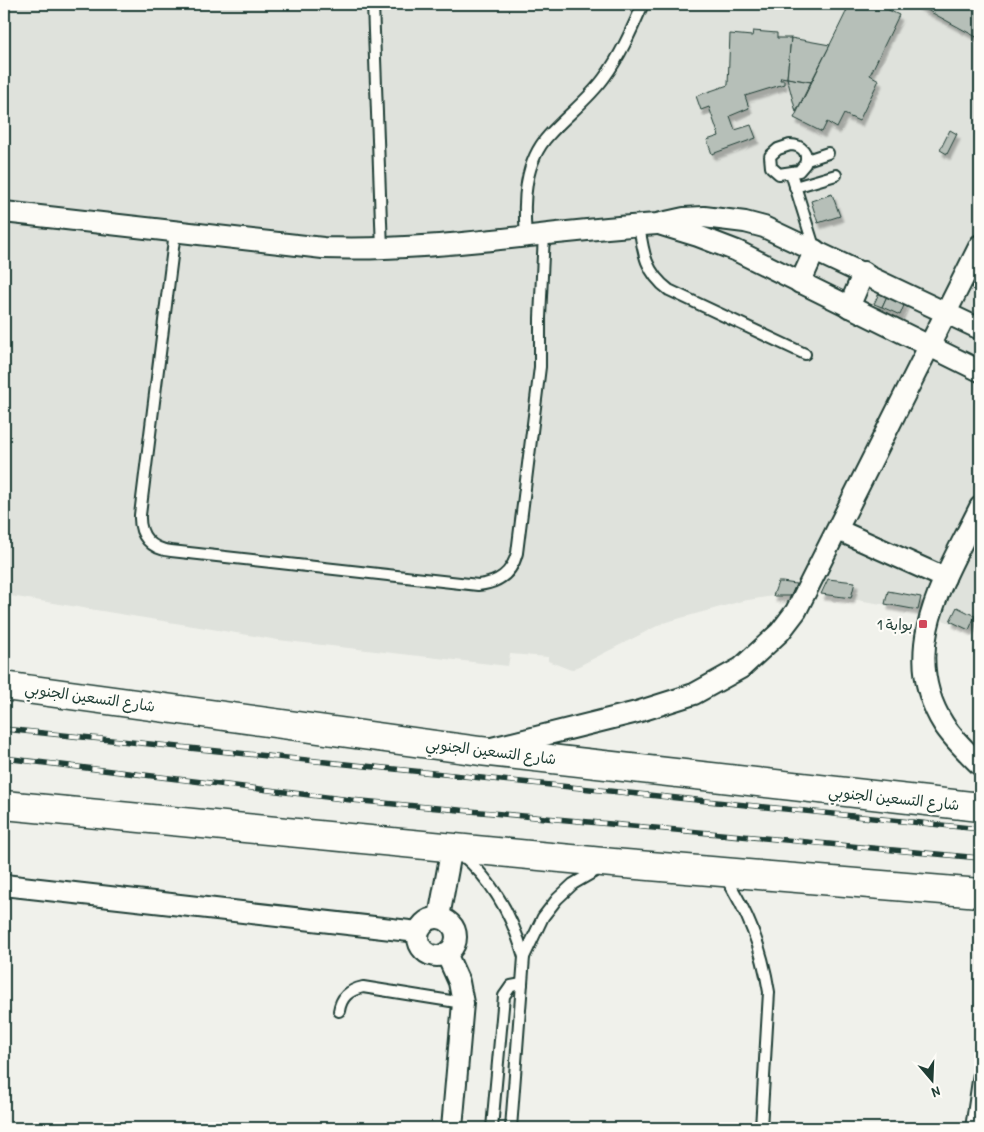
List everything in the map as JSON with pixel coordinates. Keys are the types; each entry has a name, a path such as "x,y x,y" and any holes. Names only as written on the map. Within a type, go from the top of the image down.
{"main road":[{"name":"شارع التسعين الجنوبي","path":"9,683 480,751 980,807"},
{"path":"4,805 613,863 980,893"}],"street":[{"path":"4,212 324,248 382,249 437,246 648,225 684,218 724,218 764,227 864,272 980,329"},
{"path":"648,225 718,243 980,371"},
{"path":"480,751 668,703 717,683 741,668 780,632 796,611 838,530 980,245"},
{"path":"800,283 815,250"},
{"path":"849,307 864,272"},
{"path":"980,507 945,578 930,614 924,637 927,684 934,706 945,726 980,765"},
{"path":"838,530 945,578"},
{"path":"439,917 452,847"},
{"path":"4,885 418,932"},
{"path":"439,917 451,924 456,936 452,949 439,956 425,952 417,939 418,932 426,920 439,917"},
{"path":"446,953 459,982 463,1003 452,1128"}],"lane":[{"path":"373,4 382,249"},
{"path":"175,232 140,515 140,524 147,541 154,546 171,551 478,585 496,582 510,570 517,553 540,368 540,318 535,235 524,199 527,181 539,149 548,136 585,102 604,78 627,41 643,4"},
{"path":"795,145 804,150 806,160 803,168 792,173 779,174 774,171 770,162 774,152 786,146 795,145"},
{"path":"806,160 828,153"},
{"path":"792,173 815,250"},
{"path":"796,187 836,175"},
{"path":"648,225 646,264 660,283 669,290 805,354"},
{"path":"452,847 467,859 493,888 512,921 524,957"},
{"path":"511,1128 524,957 535,930 557,899 592,872 613,863"},
{"path":"722,872 741,902 753,927 760,948 768,985 761,1128"},
{"path":"492,1128 504,996 511,986 522,984"},
{"path":"339,1010 344,998 355,989 363,987 463,1003"},
{"path":"971,1128 980,1068"}],"shaded area":[{"path":"4,4 980,4 980,635 918,610 821,594 809,587 796,584 791,596 773,596 742,601 663,623 571,670 548,661 548,657 510,654 508,666 278,640 4,595"}],"building":[{"path":"850,4 876,4 899,15 870,75 879,80 859,121 844,114 837,128 827,122 822,132 794,118"},
{"path":"916,4 980,4 980,39"},
{"path":"753,31 777,33 777,38 791,38 787,78 781,77 780,80 784,80 784,84 745,96 749,108 730,116 735,130 751,125 756,138 712,154 707,140 719,136 709,107 701,110 696,96 728,85 730,34 752,36"},
{"path":"791,38 830,45 811,82 787,78"},
{"path":"787,78 811,82 796,112"},
{"path":"950,130 957,134 947,154 940,150"},
{"path":"832,194 840,216 818,223 811,201"},
{"path":"879,293 887,296 882,307 874,304"},
{"path":"887,296 905,303 900,315 882,307"},
{"path":"828,579 855,582 851,598 821,594"},
{"path":"778,582 796,584 791,596 773,596"},
{"path":"888,591 921,597 918,610 885,604"},
{"path":"957,607 975,616 969,630 950,621"}],"railway":[{"path":"4,729 980,829"},
{"path":"4,758 351,800 980,858"}],"place":[{"name":"بوابة 1","path":"923,624"}]}
